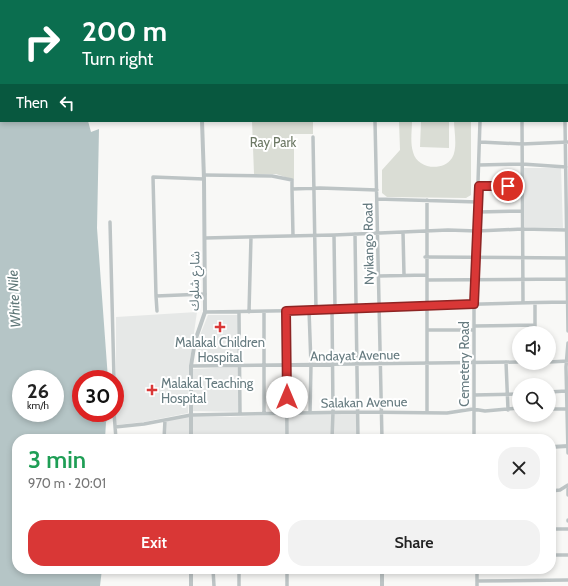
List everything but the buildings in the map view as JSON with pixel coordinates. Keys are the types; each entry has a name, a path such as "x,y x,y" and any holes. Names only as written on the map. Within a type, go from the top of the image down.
{"street":[{"name":"شارع شلوك","path":"191,434 192,366 195,341 206,312 202,122"},
{"name":"Nyikango Road","path":"375,122 382,434"},
{"name":"Cemetery Road","path":"474,434 474,304 480,122"},
{"path":"522,122 523,304"},
{"path":"565,122 567,142 566,230 568,331"},
{"path":"312,137 316,309"},
{"path":"480,142 522,144 567,142"},
{"path":"479,165 567,165"},
{"path":"157,312 153,177 272,176 292,180 293,236"},
{"path":"479,186 523,186"},
{"path":"292,189 313,188 377,190"},
{"path":"377,199 478,202"},
{"path":"427,200 425,231 428,363 427,412"},
{"path":"478,212 522,211"},
{"path":"110,222 114,370"},
{"path":"205,238 314,236 425,231 522,229 566,230"},
{"path":"403,232 404,275"},
{"path":"355,234 358,434"},
{"path":"332,434 334,235"},
{"path":"249,312 251,237"},
{"path":"425,257 523,259 567,258"},
{"path":"379,276 427,275"},
{"path":"426,280 568,279"},
{"path":"156,296 205,294"},
{"path":"206,312 239,313 316,309 567,302"},
{"path":"427,330 535,325 535,303"},
{"path":"309,310 311,366 310,413"},
{"path":"286,311 287,434"},
{"path":"264,312 264,413"},
{"path":"239,313 240,413"},
{"path":"568,343 568,361 566,367 568,453"},
{"path":"556,362 568,361"},
{"path":"506,362 508,410"},
{"name":"Andayat Avenue","path":"192,366 311,366 512,362"},
{"path":"556,392 566,391"},
{"path":"474,395 512,395"},
{"name":"Salakan Avenue","path":"115,427 165,420 191,414 333,412 447,413 474,410 485,411 512,409"},
{"path":"556,409 567,409"},
{"path":"164,434 165,420"},
{"path":"115,422 116,434"},
{"path":"556,446 568,446"},
{"path":"556,490 560,490 568,485"},
{"path":"568,489 568,495"},
{"path":"556,529 568,529"},
{"path":"556,555 568,555"},
{"path":"191,574 191,586"},
{"path":"214,574 214,586"},
{"path":"239,574 240,586"},
{"path":"287,574 287,586"},
{"path":"382,574 382,586"},
{"path":"476,574 477,586"},
{"path":"531,580 531,586"},
{"path":"477,581 568,580"}],"shaded area":[{"path":"524,168 561,168 563,228 525,227"},
{"name":"Malakal Teaching Hospital","path":"197,312 189,367 188,413 144,422 116,425 116,422 124,422 124,370 116,370 116,317"},
{"name":"Malakal Children Hospital","path":"208,315 238,315 238,363 200,362 197,359 198,340"},
{"path":"239,367 240,412 193,411 193,369"},
{"path":"293,414 356,414 358,434 165,434 165,420 193,416 230,417"}],"green space":[{"name":"Ray Park","path":"252,122 313,122 313,134 294,134 294,180 276,174 254,174"},
{"path":"399,122 412,122 411,136 415,158 431,167 443,165 452,158 454,154 454,122 471,122 471,195 466,198 387,197 382,193 382,170 400,150"},
{"path":"421,122 449,122 449,148 420,147"}],"water":[{"name":"White Nile","path":"0,122 88,122 91,132 99,129 97,228 107,370 72,370 72,422 106,422 105,434 12,434 12,574 101,574 100,586 0,586"}],"place":[{"name":"Malakal Children Hospital","path":"220,327"},
{"name":"Malakal Teaching Hospital","path":"152,390"}],"route":[{"path":"287,397 286,311 316,309 332,310 335,308 374,309 379,307 474,304 479,186 508,186"}]}
